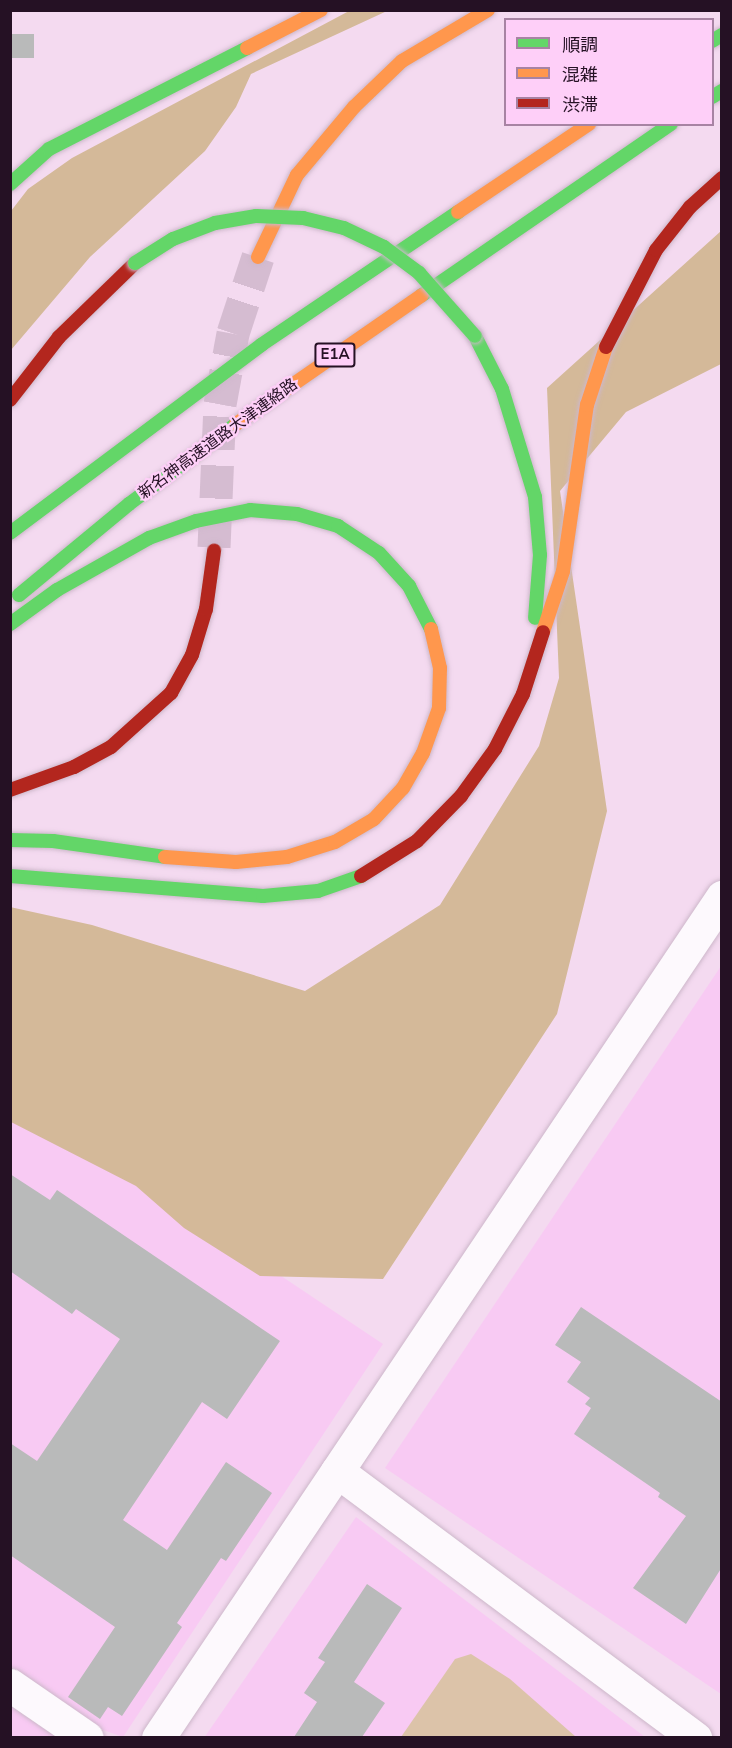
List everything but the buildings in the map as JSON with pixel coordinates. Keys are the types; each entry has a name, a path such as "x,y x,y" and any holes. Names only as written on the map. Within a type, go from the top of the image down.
{"main road":[{"path":"10,184 49,149 321,10"},
{"path":"258,257 297,175 354,107 402,61 488,10"},
{"path":"10,533 261,345 586,126"},
{"name":"新名神高速道路大津連絡路","path":"10,602 129,504 248,415 668,126"},
{"path":"10,876 252,896 328,887 368,873 417,841 461,796 495,749 523,694 563,571 578,450 598,366 632,290 656,250 690,207 722,178"},
{"path":"10,400 59,337 104,289 135,263 173,239 215,223 256,216 303,218 344,228 384,247 419,273 475,336 502,389 535,497 540,555 535,618 523,694"},
{"path":"10,624 57,590 149,538 196,521 250,510 297,514 338,526 379,553 409,586 430,627 440,668 439,708 423,753 403,788 374,819 335,842 287,857 236,862 182,859 53,841 10,840"},
{"path":"10,790 74,767 111,747 144,722 171,693 192,655 206,609 214,551"}],"street":[{"path":"158,1737 722,897"},
{"path":"336,1471 695,1737"},
{"path":"10,1685 87,1737"}],"shaded area":[{"path":"349,11 387,11 251,74 236,107 205,151 90,257 11,350 11,211 28,189 72,158"},
{"path":"721,231 721,364 626,412 560,491 607,811 557,1014 383,1279 260,1276 184,1228 136,1186 11,1122 10,907 92,925 305,991 440,905 539,746 559,678 547,388"},
{"path":"721,966 721,1694 385,1468"},
{"path":"10,1095 383,1344 123,1737 103,1730 11,1666"},
{"path":"356,1517 645,1737 204,1738"},
{"path":"471,1654 510,1679 576,1737 401,1737 455,1659"},
{"path":"11,1707 56,1737 11,1737"}],"tunnel":[{"path":"214,547 220,404 233,333 258,257"}],"traffic: fast":[{"path":"714,40 722,35"},
{"path":"10,184 49,149 247,48"},
{"path":"714,96 722,91"},
{"path":"422,295 668,126"},
{"path":"10,533 261,345 458,212"},
{"path":"135,263 173,239 215,223 256,216 303,218 344,228 384,247 419,273 475,336"},
{"path":"475,336 502,389 535,497 540,555 535,618"},
{"path":"19,595 129,504 236,424"},
{"path":"10,624 57,590 149,538 196,521 250,510 297,514 338,526 379,553 409,586 431,629"},
{"path":"10,840 53,841 165,857"},
{"path":"10,876 263,896 318,891 361,876"}],"traffic: slow":[{"path":"247,48 321,10"},
{"path":"258,257 297,175 354,107 402,61 488,10"},
{"path":"458,212 586,126"},
{"path":"236,424 422,295"},
{"path":"543,632 563,571 587,405 606,347"},
{"path":"165,857 236,862 287,857 335,842 374,819 403,788 423,753 439,708 440,668 431,629"}],"traffic: jam":[{"path":"606,347 656,250 690,207 722,178"},
{"path":"10,400 59,337 135,263"},
{"path":"10,790 74,767 111,747 171,693 192,655 206,609 214,551"},
{"path":"361,876 417,841 461,796 495,749 523,694 543,632"}]}
